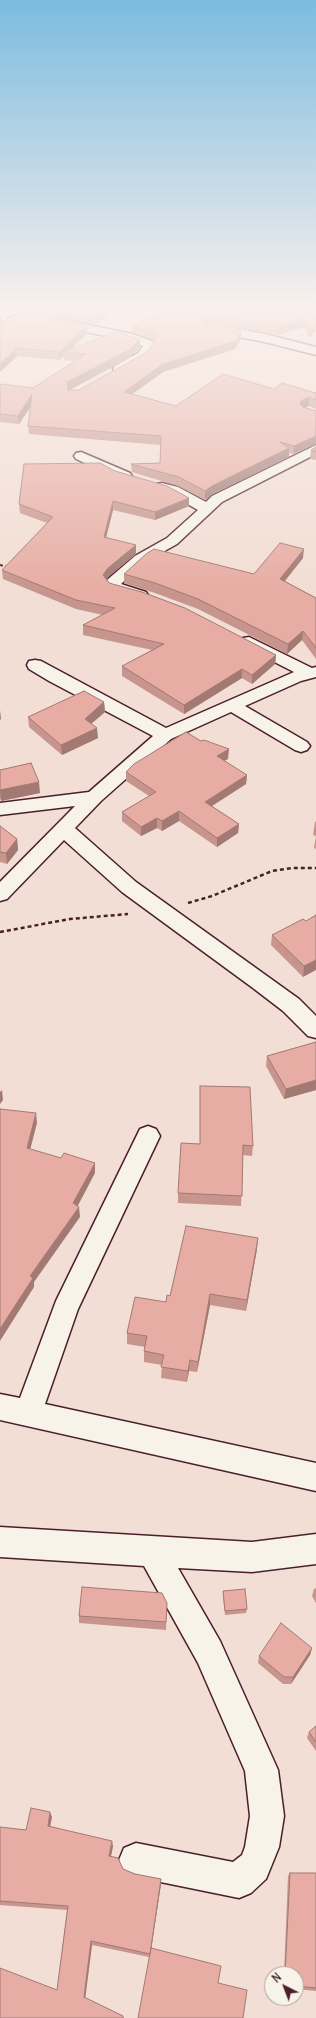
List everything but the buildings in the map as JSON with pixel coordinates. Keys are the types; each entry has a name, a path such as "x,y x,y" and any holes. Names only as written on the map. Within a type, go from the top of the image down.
{"street":[{"path":"155,599 116,588 113,583 140,559 172,541 217,499 316,449"},
{"path":"81,456 143,482 173,490 207,509"},
{"path":"239,637 312,673"},
{"path":"35,665 54,677 165,735"},
{"path":"0,894 94,797 165,735 275,686 312,673"},
{"path":"233,706 301,746"},
{"path":"0,809 94,797"},
{"path":"64,829 124,882 291,1005 316,1030"},
{"path":"28,1414 65,1309 148,1136"},
{"path":"0,1407 316,1477"},
{"path":"0,1542 252,1557 316,1549"},
{"path":"136,1860 239,1880 254,1867 262,1847 267,1816 261,1770 209,1652 152,1551"}],"path":[{"path":"0,566 14,568"},
{"path":"0,932 70,919 161,910 212,896 272,871 292,868 316,868"}]}
